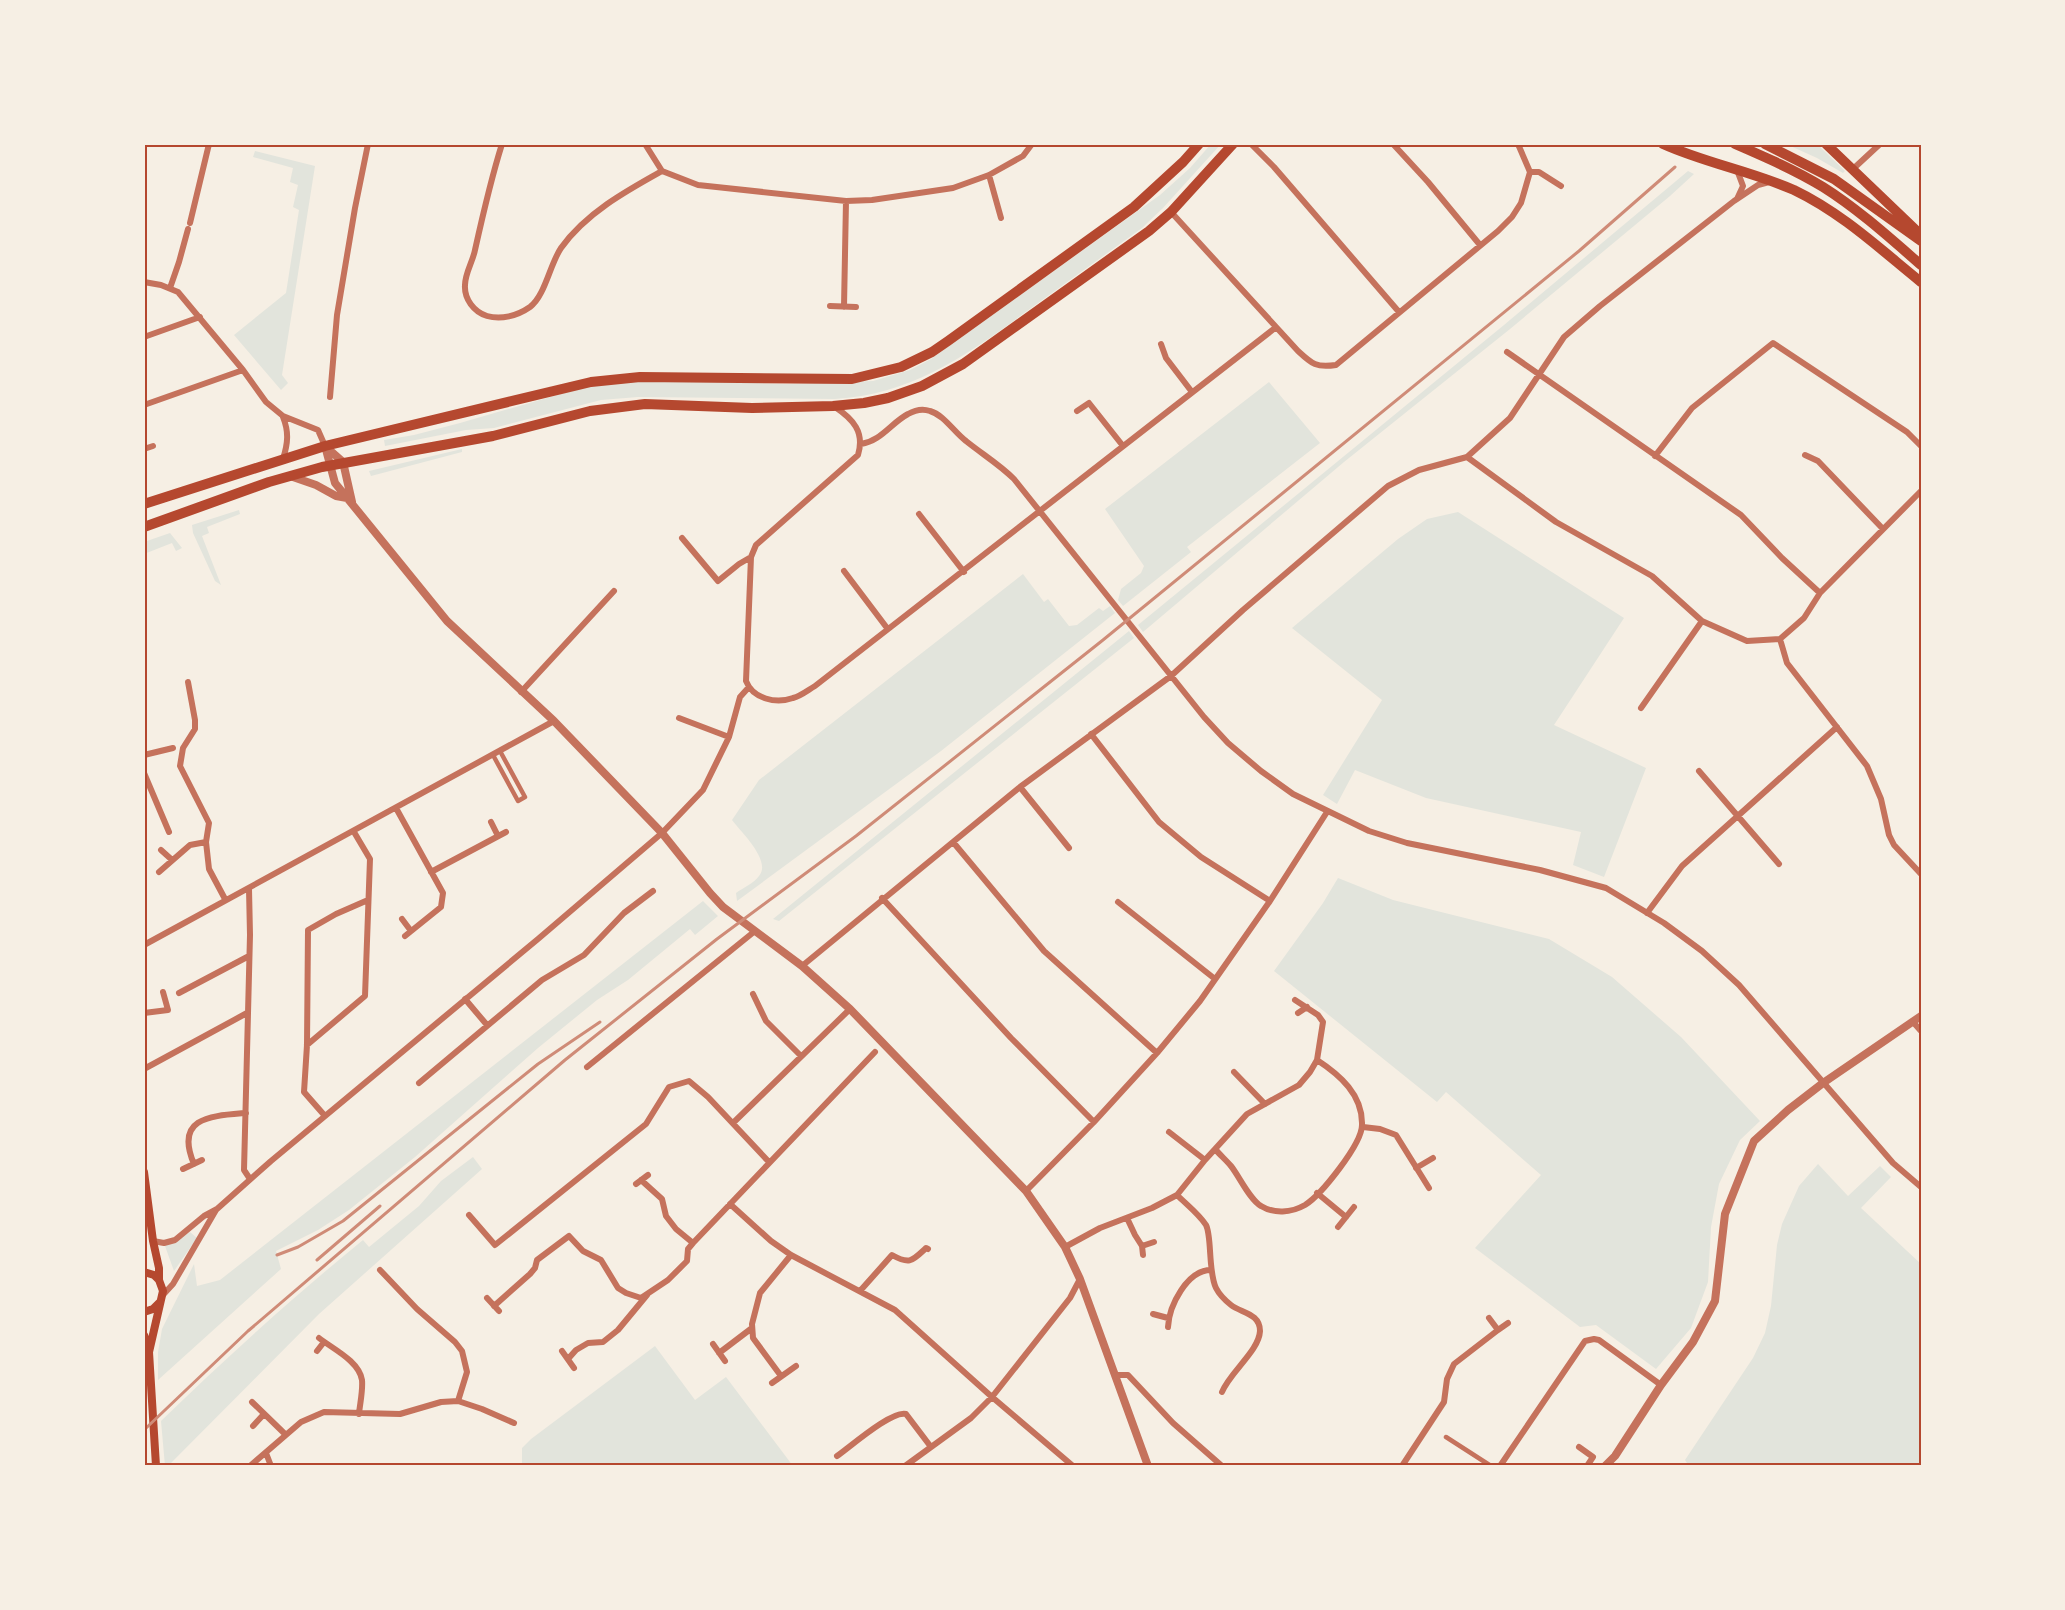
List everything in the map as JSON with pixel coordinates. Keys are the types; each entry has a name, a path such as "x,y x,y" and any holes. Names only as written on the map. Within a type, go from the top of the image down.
{"highway":[{"path":"144,504 325,446 591,382 640,377 852,379 901,367 932,352 1127,213 1163,182 1199,144"},
{"path":"144,527 289,476 330,465 493,436 590,411 645,404 752,408 833,406 864,404 906,392 963,364 1149,231 1171,212 1233,144"},
{"path":"1662,144 1794,190 1847,221 1921,282"},
{"path":"1736,144 1823,187 1921,265"},
{"path":"1765,144 1834,179 1921,241"},
{"path":"1826,144 1921,235"}],"main road":[{"path":"144,1172 159,1280"},
{"path":"144,1272 154,1275 162,1285 162,1298 149,1352"},
{"path":"144,1312 153,1309 162,1298"},
{"path":"144,1338 149,1352 156,1466"}],"street":[{"path":"170,288 180,262 209,144"},
{"path":"330,397 337,315 368,144"},
{"path":"502,144 487,194 475,253 465,285 468,301 473,308 478,313 493,318 507,317 531,307 538,297 554,260 569,238 595,213 624,192 662,171"},
{"path":"645,144 662,171 698,185 846,201 872,200 953,188 989,175 1023,156 1032,144"},
{"path":"1251,144 1274,167 1400,312"},
{"path":"1393,144 1480,245"},
{"path":"1171,212 1275,328 1312,363 1322,367 1336,365 1512,217 1521,203 1530,171 1518,144"},
{"path":"1868,144 1877,146"},
{"path":"1853,169 1877,146"},
{"path":"1734,201 1741,193 1743,186 1735,168"},
{"path":"1530,171 1539,172 1561,186"},
{"path":"989,175 1001,218"},
{"path":"802,966 1020,787 1170,676 1388,486 1419,470 1467,457 1510,418 1564,337 1734,201 1758,185 1772,182"},
{"path":"844,307 846,201"},
{"path":"144,282 178,292 243,370 266,402 283,416 318,430 336,483 447,621 554,722 662,833 710,893 726,909 802,966 850,1009 1026,1191 1065,1247 1080,1279 1148,1466"},
{"path":"830,306 856,308"},
{"path":"144,337 200,317"},
{"path":"833,406 846,415 860,432 861,444 855,459 756,546 751,557 746,681 748,687 764,699 794,698 815,686 1275,328"},
{"path":"1655,456 1692,408 1773,343 1907,432 1921,446"},
{"path":"1161,344 1166,358 1192,392"},
{"path":"1507,352 1741,515 1820,593"},
{"path":"144,405 243,370"},
{"path":"1077,411 1089,403 1123,446"},
{"path":"861,444 879,437 908,413 915,410 929,410 1006,470 1170,676 1228,743 1293,794 1369,831 1407,843 1540,870 1606,888 1702,951 1779,1029 1893,1163 1921,1187"},
{"path":"283,416 288,430 283,459"},
{"path":"144,449 153,446"},
{"path":"325,446 343,462 350,501"},
{"path":"1805,455 1818,461 1883,529"},
{"path":"1467,457 1556,522 1652,576 1702,621 1747,641 1780,639 1804,618 1820,593 1921,491"},
{"path":"289,476 316,485 350,501"},
{"path":"919,514 964,572"},
{"path":"682,538 718,581 751,557"},
{"path":"844,571 887,628"},
{"path":"521,692 614,591"},
{"path":"1641,708 1702,621"},
{"path":"1780,639 1786,663 1866,766 1874,780 1894,845 1921,874"},
{"path":"188,682 195,720 191,737 183,748 180,766 209,823 206,842 209,869 225,899"},
{"path":"153,1241 164,1243 175,1240 204,1216 217,1209 662,833 703,790 729,737 740,697 748,687"},
{"path":"679,718 729,737"},
{"path":"144,945 554,722"},
{"path":"1647,913 1683,866 1837,727"},
{"path":"1090,734 1159,822 1201,857 1270,901"},
{"path":"144,755 173,748"},
{"path":"493,755 518,801 525,797 500,751"},
{"path":"1699,771 1779,864"},
{"path":"144,773 169,832"},
{"path":"1020,787 1069,848"},
{"path":"396,808 443,893 441,907 405,936"},
{"path":"1026,1191 1094,1122 1157,1053 1215,979 1270,901 1327,812"},
{"path":"491,822 498,836"},
{"path":"307,1045 365,996 370,859 354,832"},
{"path":"431,872 506,832"},
{"path":"159,872 190,845 206,842"},
{"path":"953,842 1044,951 1157,1053"},
{"path":"161,850 171,860"},
{"path":"249,889 244,1170 250,1179"},
{"path":"419,1083 542,980 584,955 624,913 653,891"},
{"path":"644,898 649,904"},
{"path":"882,898 1011,1038 1094,1122"},
{"path":"325,1116 304,1092 307,1045 308,930 368,900"},
{"path":"1118,902 1215,979"},
{"path":"402,919 411,931"},
{"path":"587,1067 753,929"},
{"path":"179,993 249,956"},
{"path":"144,1013 168,1010 163,992"},
{"path":"753,994 766,1021 801,1056"},
{"path":"465,999 487,1025"},
{"path":"1065,1247 1100,1228 1152,1208 1177,1195 1247,1114 1299,1085 1317,1060 1323,1022 1318,1015 1295,1000"},
{"path":"1298,1013 1307,1007"},
{"path":"733,1123 850,1009"},
{"path":"144,1069 247,1013"},
{"path":"1605,1466 1615,1456 1661,1385 1693,1342 1715,1301 1725,1214 1754,1141 1788,1110 1823,1083 1921,1016"},
{"path":"1913,1022 1921,1031"},
{"path":"568,1359 576,1350 588,1343 603,1342 618,1330 648,1295 668,1280 687,1261 688,1250 693,1243 875,1052"},
{"path":"1215,1149 1229,1163 1258,1205 1281,1212 1305,1205 1355,1149 1363,1127 1361,1112 1348,1085 1337,1073 1317,1060"},
{"path":"1234,1072 1265,1104"},
{"path":"469,1215 495,1245 645,1124 669,1087 689,1081 769,1162"},
{"path":"194,1164 187,1146 187,1139 190,1131 196,1125 208,1117 246,1113"},
{"path":"1363,1127 1380,1128 1396,1135 1429,1188"},
{"path":"1168,1132 1205,1160"},
{"path":"1416,1168 1433,1158"},
{"path":"183,1169 202,1160"},
{"path":"648,1175 639,1182 662,1199 666,1216 676,1229 693,1243"},
{"path":"1317,1193 1346,1217"},
{"path":"1177,1195 1207,1226 1211,1270 1216,1288 1232,1307 1250,1313 1257,1321 1260,1330 1255,1346 1226,1382 1222,1392"},
{"path":"730,1204 790,1255 896,1310 1073,1466"},
{"path":"1338,1227 1354,1207"},
{"path":"162,1298 173,1284 217,1209"},
{"path":"1127,1218 1142,1246 1143,1255"},
{"path":"487,1298 496,1308 530,1274 537,1260 569,1236 583,1251 601,1260 618,1288 641,1298 648,1295"},
{"path":"1142,1246 1154,1242"},
{"path":"860,1291 892,1255 906,1262 912,1261 926,1248 928,1249"},
{"path":"781,1376 753,1338 752,1328 760,1293 790,1255"},
{"path":"380,1270 462,1351 467,1372 458,1401"},
{"path":"1168,1327 1168,1318 1177,1298 1191,1277 1204,1270 1211,1270"},
{"path":"905,1466 971,1418 992,1397 1070,1298 1080,1279"},
{"path":"1153,1314 1168,1318"},
{"path":"1489,1318 1498,1330"},
{"path":"1402,1466 1444,1402 1447,1379 1454,1364 1508,1323"},
{"path":"719,1353 752,1328"},
{"path":"317,1350 321,1340 359,1370 362,1385 359,1414"},
{"path":"1500,1466 1585,1341 1599,1340 1661,1385"},
{"path":"713,1344 725,1361"},
{"path":"562,1351 574,1368"},
{"path":"772,1383 796,1366"},
{"path":"1116,1375 1128,1375 1173,1423 1222,1466"},
{"path":"250,1466 301,1422 324,1412 400,1414 441,1402 458,1401 514,1423"},
{"path":"252,1402 286,1435"},
{"path":"837,1456 891,1417 901,1413 906,1414 931,1447"},
{"path":"253,1426 264,1414"},
{"path":"1446,1437 1491,1466"},
{"path":"1579,1447 1593,1457 1587,1466"},
{"path":"266,1453 271,1466"},
{"path":"1613,1466 1615,1456"}],"shaded area":[{"path":"1211,144 1221,144 1142,228 988,339 917,380 891,389 835,399 638,397 601,400 494,428 466,430 385,446 384,440 460,423 585,387 619,382 699,381 786,384 873,381 910,370 931,359 1160,195 1190,168"},
{"path":"1786,144 1817,144 1845,171 1843,173"},
{"path":"255,151 315,166 282,375 288,383 281,390 234,335 286,293 299,210 293,207 298,185 290,182 293,168 253,157"},
{"path":"1688,171 1694,174 1670,196 1510,329 1344,462 1143,632 1138,625"},
{"path":"1269,382 1320,443 1187,547 1191,552 1123,606 1118,600 1121,589 1141,573 1144,566 1105,509"},
{"path":"462,449 462,452 371,476 369,471"},
{"path":"239,510 240,514 207,527 209,533 202,536 221,585 215,581 193,533 192,525"},
{"path":"1458,512 1624,618 1554,725 1646,768 1604,877 1573,865 1581,832 1426,798 1355,770 1337,804 1323,795 1382,700 1292,628 1398,539 1427,519"},
{"path":"170,533 182,548 176,551 172,543 144,554 144,542"},
{"path":"1023,574 1044,602 1048,599 1069,626 1077,625 1099,608 1103,611 1110,606 1115,613 941,751 737,901 736,893 759,876 762,863 754,847 732,820 759,780"},
{"path":"1129,631 1134,638 779,921 773,919"},
{"path":"1338,878 1393,900 1549,939 1612,977 1681,1037 1760,1121 1740,1140 1719,1184 1711,1227 1708,1282 1691,1328 1656,1369 1596,1325 1580,1327 1475,1248 1541,1175 1446,1092 1437,1102 1274,971 1323,903"},
{"path":"703,901 718,916 695,935 690,929 628,980 597,1000 538,1048 415,1157 349,1210 318,1230 276,1251 281,1269 158,1380 158,1352 162,1329 194,1264 197,1286 220,1280"},
{"path":"473,1157 482,1169 319,1314 168,1466 165,1466 161,1421 260,1328 363,1240 369,1247 419,1206 441,1181"},
{"path":"1818,1164 1848,1196 1880,1166 1891,1177 1861,1208 1921,1264 1921,1466 1689,1466 1685,1460 1753,1358 1765,1333 1782,1224 1799,1186"},
{"path":"190,1232 197,1238 174,1271 165,1246"},
{"path":"655,1346 695,1400 726,1377 793,1466 522,1466 522,1448 531,1439"}],"railway":[{"path":"144,1430 248,1331 565,1060 717,939 856,836 1103,640 1579,251 1675,167"},
{"path":"277,1255 298,1247 343,1221 538,1064 600,1022"},
{"path":"317,1260 380,1206"}]}
